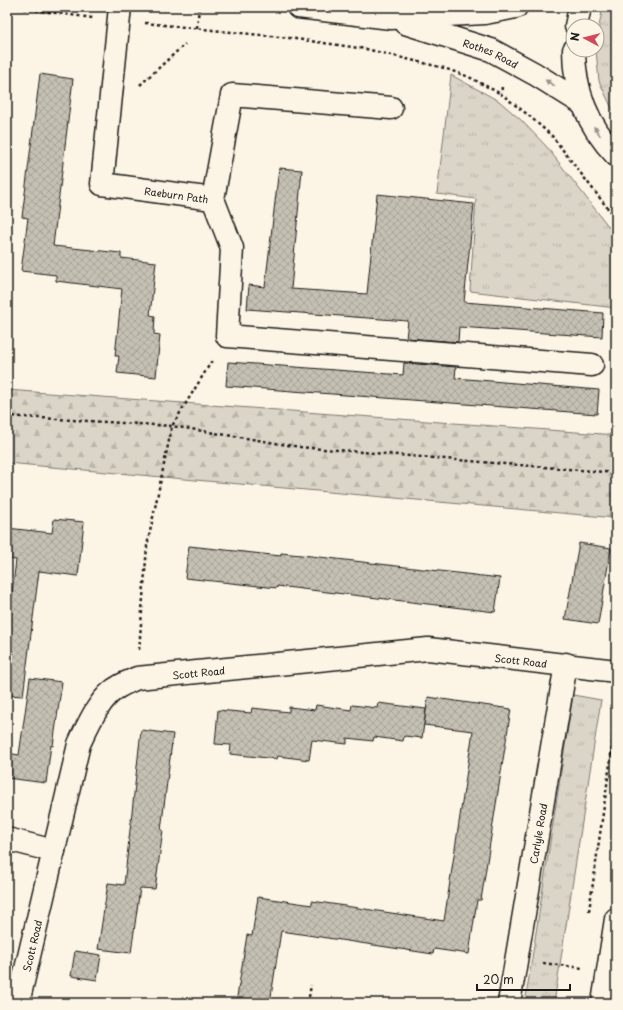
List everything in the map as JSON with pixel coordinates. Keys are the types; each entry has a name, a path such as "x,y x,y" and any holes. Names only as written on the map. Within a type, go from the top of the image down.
{"street":[{"name":"Raeburn Path","path":"120,7 102,184 213,199 232,95 391,108"},
{"name":"Rothes Road","path":"298,7 392,18 485,13 516,7"},
{"path":"578,18 580,7"},
{"name":"Rothes Road","path":"392,18 491,50 535,74 583,104"},
{"path":"574,58 574,70 583,104 593,126 607,146 616,155"},
{"path":"213,199 232,248 227,336 592,365"},
{"name":"Scott Road","path":"18,1003 79,744 89,722 101,703 118,686 137,678 428,648 616,671"},
{"name":"Carlyle Road","path":"510,1003 566,664"},
{"path":"7,839 54,851"},
{"path":"604,1003 616,919"}],"path":[{"path":"200,7 197,28 289,38 366,49 444,68 469,77 500,94 527,114 552,136 616,219"},
{"path":"140,86 185,44"},
{"path":"500,94 508,59"},
{"path":"137,678 147,546 172,426 227,336"},
{"path":"7,416 172,426 300,447 616,473"},
{"path":"588,913 610,757 616,693"},
{"path":"610,757 616,744"},
{"path":"517,959 608,971"},
{"path":"579,975 582,960"},
{"path":"308,1003 311,985"}],"green space":[{"path":"603,7 616,7 616,117 599,81 597,58 605,58 605,18 601,18"},
{"path":"451,75 499,101 521,120 546,146 616,236 616,308 470,291 476,199 437,194"},
{"path":"7,390 616,435 616,518 7,463"},
{"path":"573,695 601,700 554,1003 525,1003"}],"building":[{"path":"40,74 73,79 53,246 121,253 121,258 156,262 150,315 155,316 154,334 160,335 156,377 117,373 119,356 115,356 122,289 56,281 56,275 21,271 28,218 22,217"},
{"path":"279,168 302,170 291,289 367,294 377,194 474,204 464,302 603,313 602,337 459,327 458,342 406,338 408,321 247,309 249,285 265,287"},
{"path":"228,362 403,375 404,363 456,367 455,378 599,390 597,414 226,386"},
{"path":"54,519 84,522 78,576 39,571 23,696 7,695 7,636 16,560 7,559 7,528 52,533"},
{"path":"579,543 611,548 598,624 565,619"},
{"path":"189,546 281,556 281,553 311,556 500,578 495,612 277,586 277,588 185,578"},
{"path":"30,678 62,682 46,783 7,778 7,753 19,755"},
{"path":"428,697 511,709 481,900 477,900 469,954 434,949 433,954 281,931 270,1003 236,1003 247,935 252,936 258,897 312,905 312,901 444,921 473,731 424,725"},
{"path":"378,703 426,709 422,738 404,736 403,741 374,737 373,741 347,738 347,744 312,740 309,760 278,756 277,759 230,754 231,745 215,744 218,710 251,713 252,708 289,712 289,707 315,710 316,705 351,710 352,705 377,708"},
{"path":"141,730 173,734 155,889 140,888 131,953 98,949 108,883 124,885"},
{"path":"75,951 101,955 97,980 71,976"}]}
